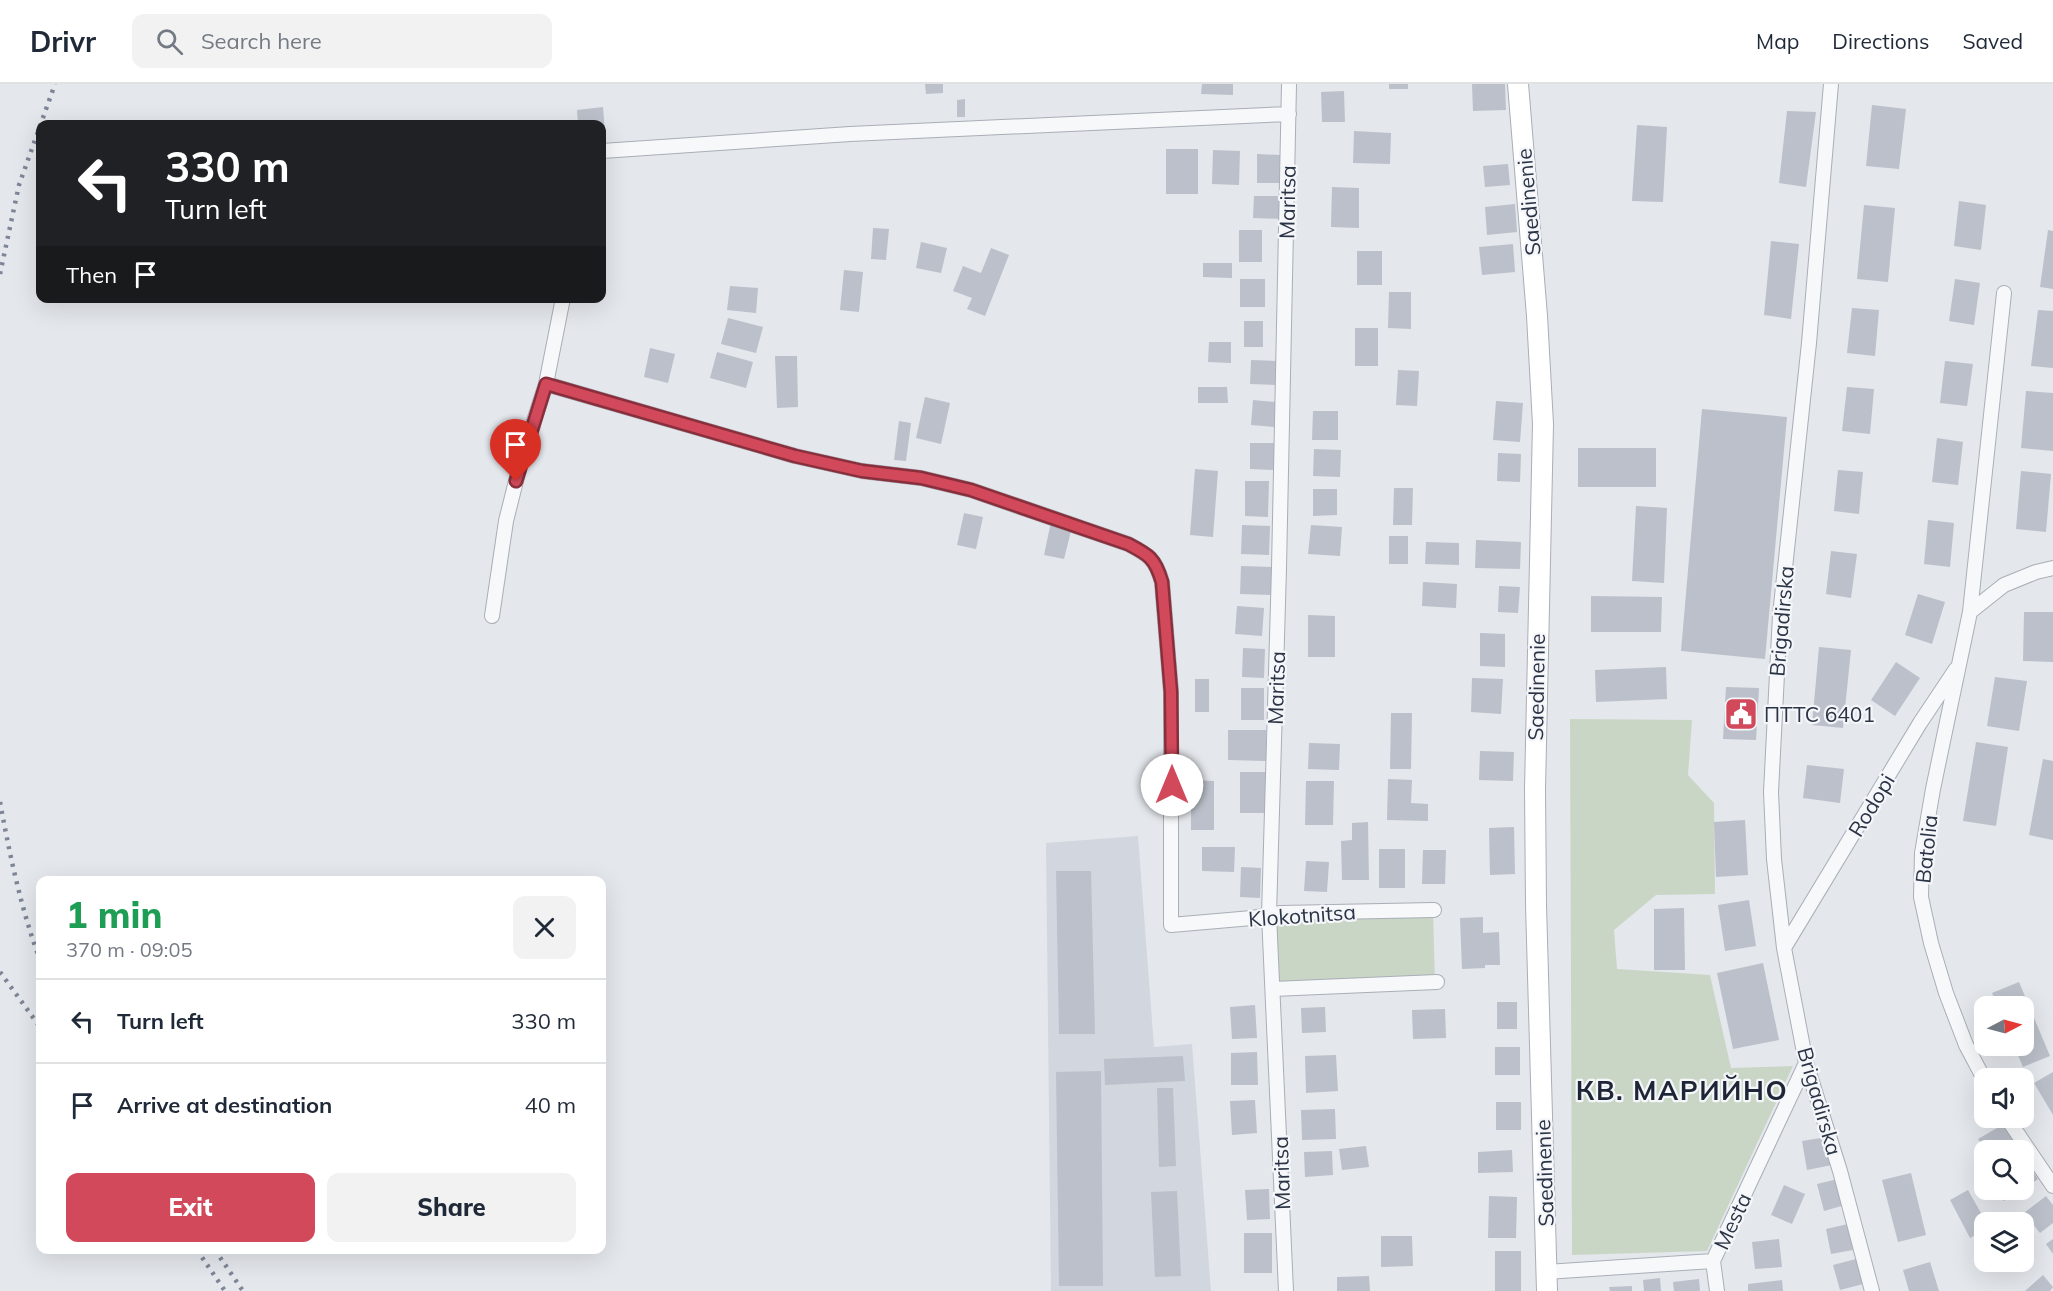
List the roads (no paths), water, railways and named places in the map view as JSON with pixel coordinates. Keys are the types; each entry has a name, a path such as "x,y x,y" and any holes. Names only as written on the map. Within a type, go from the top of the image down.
{"street":[{"name":"Maritsa","path":"1286,1291 1269,915 1280,568 1289,84"},
{"name":"Saedinenie","path":"1518,84 1537,316 1543,424 1535,789 1536,905 1547,1282"},
{"name":"Brigadirska","path":"1831,84 1809,343 1780,615 1771,792 1774,859 1784,948 1806,1063 1840,1171 1872,1291"},
{"path":"606,151 850,134 1288,114"},
{"path":"1970,612 2004,292"},
{"path":"492,616 506,521 521,461 546,384 562,303"},
{"name":"Klokotnitsa","path":"546,384 795,456 862,471 921,478 971,490 1128,544 1148,554 1157,565 1162,582 1171,692 1171,925 1252,918 1281,913 1434,910"},
{"path":"1970,612 2004,585 2053,568"},
{"name":"Batolia","path":"1970,612 1933,789 1922,853 1921,897 1931,944 1946,993 1966,1044 1978,1068"},
{"name":"Rodopi","path":"1784,948 1920,723 1960,663"},
{"path":"1273,989 1437,982"},
{"name":"Mesta","path":"1547,1282 1713,1261 1806,1063"},
{"path":"2014,1128 2053,1186"},
{"path":"1713,1261 1717,1291"}],"railway":[{"path":"42,120 55,84"},
{"path":"0,274 19,185 36,137"},
{"path":"0,802 17,882 36,948"},
{"path":"0,972 36,1022"},
{"path":"200,1254 225,1291"},
{"path":"218,1254 243,1291"}],"place":[{"name":"ПТТС 6401","path":"1741,714"}],"district":[{"name":"КВ. МАРИЙНО","path":"1682,1090"}]}
